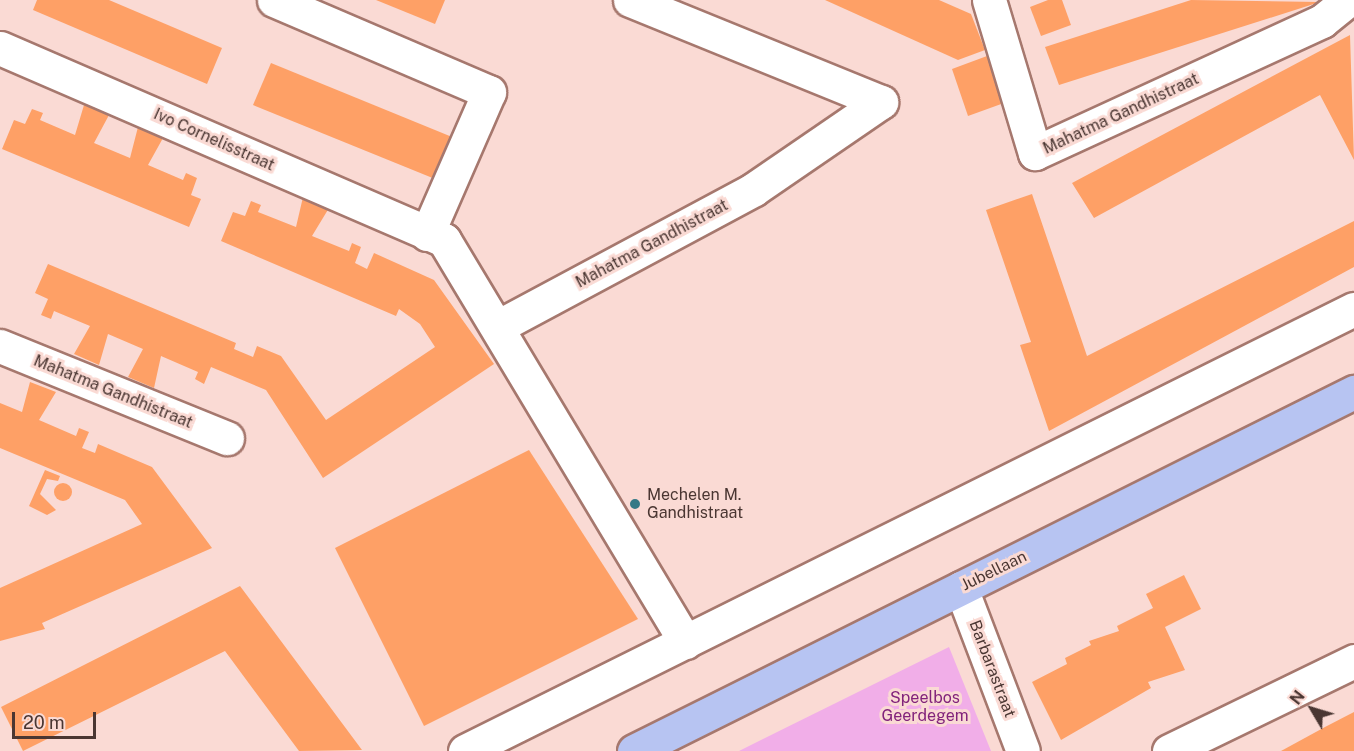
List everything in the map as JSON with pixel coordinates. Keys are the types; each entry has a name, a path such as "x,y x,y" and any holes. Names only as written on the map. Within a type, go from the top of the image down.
{"main road":[{"name":"Jubellaan","path":"634,751 1354,392"}],"street":[{"path":"274,0 489,92 427,234"},
{"name":"Mahatma Gandhistraat","path":"500,326 754,189 881,102 630,0"},
{"name":"Mahatma Gandhistraat","path":"988,0 1035,153 1322,21 1348,0"},
{"name":"Ivo Cornelisstraat","path":"0,48 444,240 500,326"},
{"path":"465,751 1354,309"},
{"path":"500,326 686,642"},
{"name":"Mahatma Gandhistraat","path":"0,346 227,438"},
{"name":"Barbarastraat","path":"961,588 1023,751"},
{"path":"1169,751 1354,661"}],"green space":[{"name":"Speelbos Geerdegem","path":"949,647 991,751 739,751"}],"building":[{"path":"37,0 109,0 222,48 207,84 33,10"},
{"path":"376,0 445,0 435,24"},
{"path":"825,0 939,0 971,14 985,50 958,60"},
{"path":"1048,0 1062,0 1071,25 1041,36 1030,7"},
{"path":"1191,0 1320,2 1059,85 1045,47"},
{"path":"1350,35 1354,160 1320,95 1094,218 1072,183"},
{"path":"987,56 1004,103 968,116 952,69"},
{"path":"271,63 457,139 440,181 253,105"},
{"path":"84,105 109,115 94,143 130,158 138,127 163,138 148,165 183,180 186,173 197,178 191,195 201,199 189,227 2,149 14,120 25,124 32,109 43,113 40,120 75,135"},
{"path":"1032,194 1087,356 1354,221 1354,267 1049,431 1020,345 1031,342 986,210"},
{"path":"303,197 329,208 312,236 349,251 352,243 361,247 355,263 367,269 374,253 434,280 494,364 323,478 266,390 211,367 204,384 195,379 198,372 161,356 154,388 128,377 143,349 108,334 99,365 74,354 90,326 54,311 51,319 41,315 48,299 35,293 48,264 236,343 234,349 253,357 257,346 281,356 326,420 435,347 420,324 399,309 396,316 221,241 233,212 245,216 251,201 261,205 258,212 296,227"},
{"path":"30,382 56,392 39,420 76,436 79,428 89,432 82,448 95,453 98,444 152,467 212,548 42,623 45,629 0,641 0,588 142,524 125,500 0,448 0,403 22,412"},
{"path":"529,450 638,619 424,726 335,548"},
{"path":"45,470 60,476 58,481 47,479 40,494 56,510 47,515 29,506"},
{"path":"63,483 69,486 72,492 69,498 63,501 57,498 54,492 57,486"},
{"path":"1184,575 1201,609 1165,627 1185,670 1148,682 1151,688 1061,740 1032,682 1067,664 1065,658 1091,645 1089,641 1119,631 1117,626 1153,608 1146,594"},
{"path":"240,586 362,750 299,751 225,651 23,751 1,707"},
{"path":"1354,712 1354,751 1281,751 1325,727"}],"place":[{"name":"Mechelen M. Gandhistraat","path":"635,504"}]}
